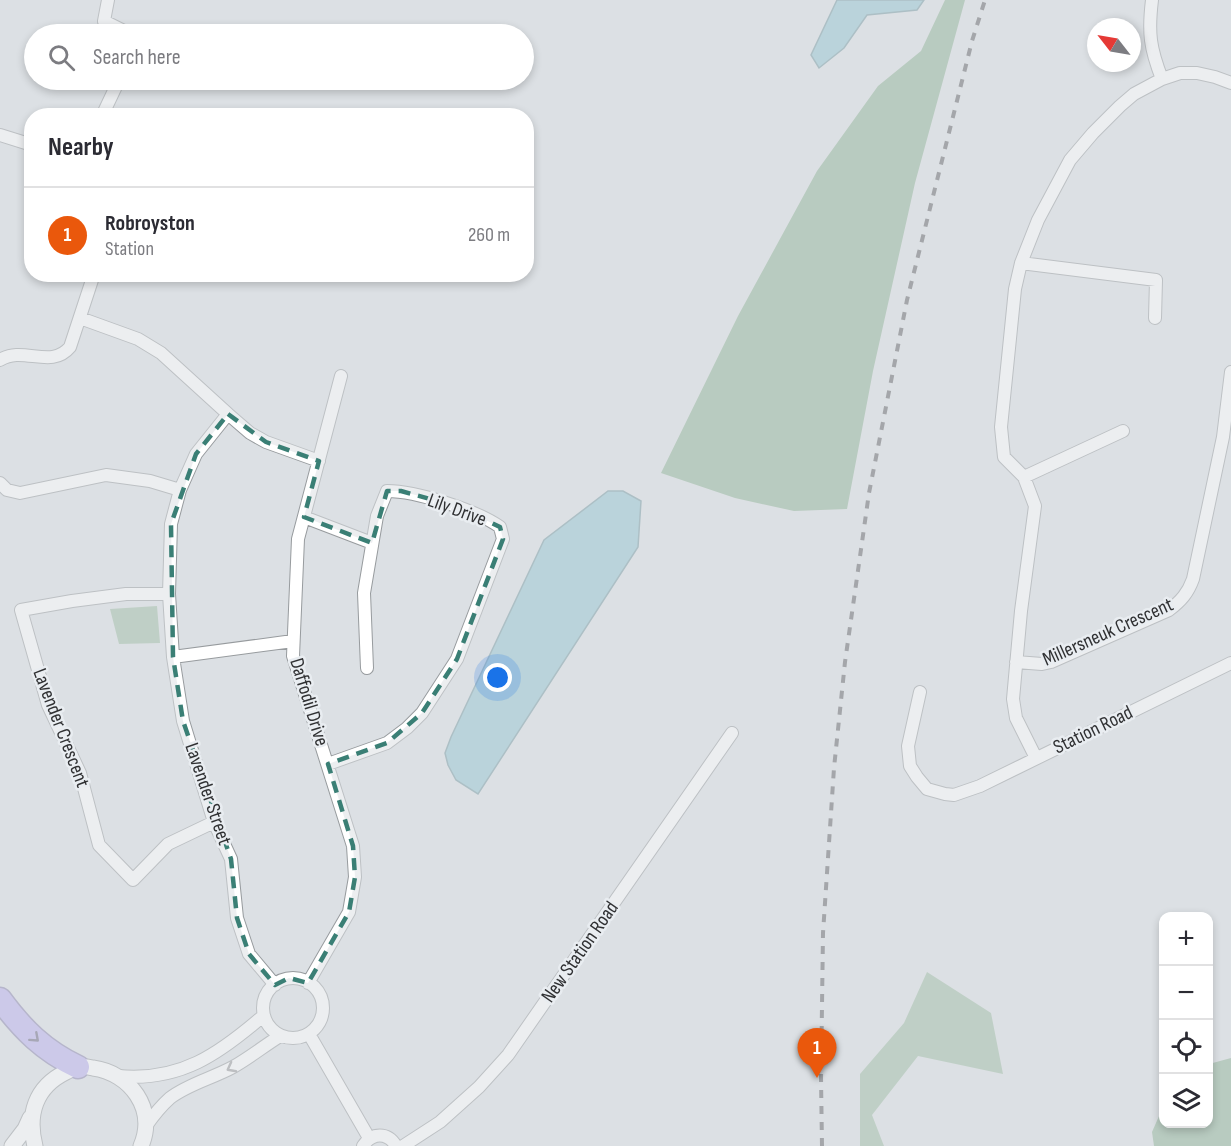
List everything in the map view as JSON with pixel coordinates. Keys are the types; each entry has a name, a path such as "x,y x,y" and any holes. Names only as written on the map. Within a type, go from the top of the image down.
{"highway":[{"path":"0,999 30,1035 59,1058 78,1066"}],"street":[{"path":"108,0 104,21 110,24"},
{"path":"1152,0 1150,38 1162,79"},
{"name":"Millersneuk Crescent","path":"1036,758 1016,718 1012,699 1035,506 1024,477 1004,457 1001,427 1015,289 1021,263 1038,220 1070,160 1093,133 1134,94 1180,72 1197,73 1231,83"},
{"path":"106,108 114,90"},
{"path":"0,135 24,142"},
{"path":"1021,263 1156,280 1155,318"},
{"path":"0,360 10,355 53,358 62,355 70,347 91,282"},
{"path":"80,318 138,339 161,353 250,433 266,442 319,461"},
{"name":"Millersneuk Crescent","path":"1016,662 1042,664 1051,662 1169,610 1185,596 1193,579 1223,437 1231,372"},
{"name":"Daffodil Drive","path":"308,982 349,912 355,877 353,846 293,656 298,539 341,376"},
{"name":"Lavender Street","path":"228,414 196,454 180,490 171,524 169,594 173,657 183,721 214,822 231,859 237,918 249,954 275,985"},
{"path":"1024,477 1123,431"},
{"path":"0,483 7,490 20,493 106,475 137,478 180,490"},
{"name":"Lily Drive","path":"328,764 387,743 422,713 457,659 503,539 500,527 490,519 459,507 401,491 387,491 377,516 364,593 367,668"},
{"path":"304,517 372,543"},
{"name":"Lavender Crescent","path":"169,594 126,594 21,610 48,705 80,773 99,845 133,880 168,844 214,822"},
{"path":"173,657 293,641"},
{"name":"Station Road","path":"920,692 908,746 910,766 927,789 954,795 980,786 1231,663"},
{"name":"New Station Road","path":"403,1146 440,1122 479,1087 508,1055 732,734"},
{"path":"289,978 308,982 316,989 323,1008 321,1018 309,1034 299,1038 289,1038 272,1030 267,1024 263,1016 265,996 275,985 289,978"},
{"path":"118,1076 138,1078 186,1068 236,1039 263,1016"},
{"path":"309,1034 366,1142 380,1135 391,1139 396,1146"},
{"path":"141,1146 146,1126 170,1098 187,1087 236,1066 280,1035"},
{"path":"35,1146 31,1131 36,1100 46,1086 58,1076 78,1066 104,1070 130,1085 139,1097 146,1126"},
{"path":"12,1146 25,1130 32,1116"}],"highlighted area":[{"path":"228,414 266,442 319,461 304,517 372,543 387,491 401,491 459,507 500,527 503,539 457,659 422,713 387,743 328,764 353,846 355,877 349,912 308,983 289,978 275,985 249,954 237,918 231,859 183,721 173,657 171,524 196,454"}],"green space":[{"path":"945,0 965,0 915,183 873,371 847,509 794,511 735,498 661,473 738,316 817,171 878,86 921,51"},
{"path":"157,606 160,643 119,644 110,609"},
{"path":"927,972 991,1013 1003,1074 918,1056 872,1115 884,1146 860,1146 860,1074 904,1023"},
{"path":"1231,1058 1231,1146 1154,1146 1152,1132 1159,1116 1159,1128 1213,1128 1213,1063"}],"water":[{"path":"837,0 924,0 917,10 867,15 844,48 819,68 811,55"},
{"path":"608,491 623,491 641,501 638,547 478,794 456,780 448,765 445,753 451,737 544,540"}],"railway":[{"path":"822,1146 823,933 834,768 845,662 869,493 907,300 972,41 985,0"}],"place":[{"name":"Robroyston","path":"817,1078"}]}
